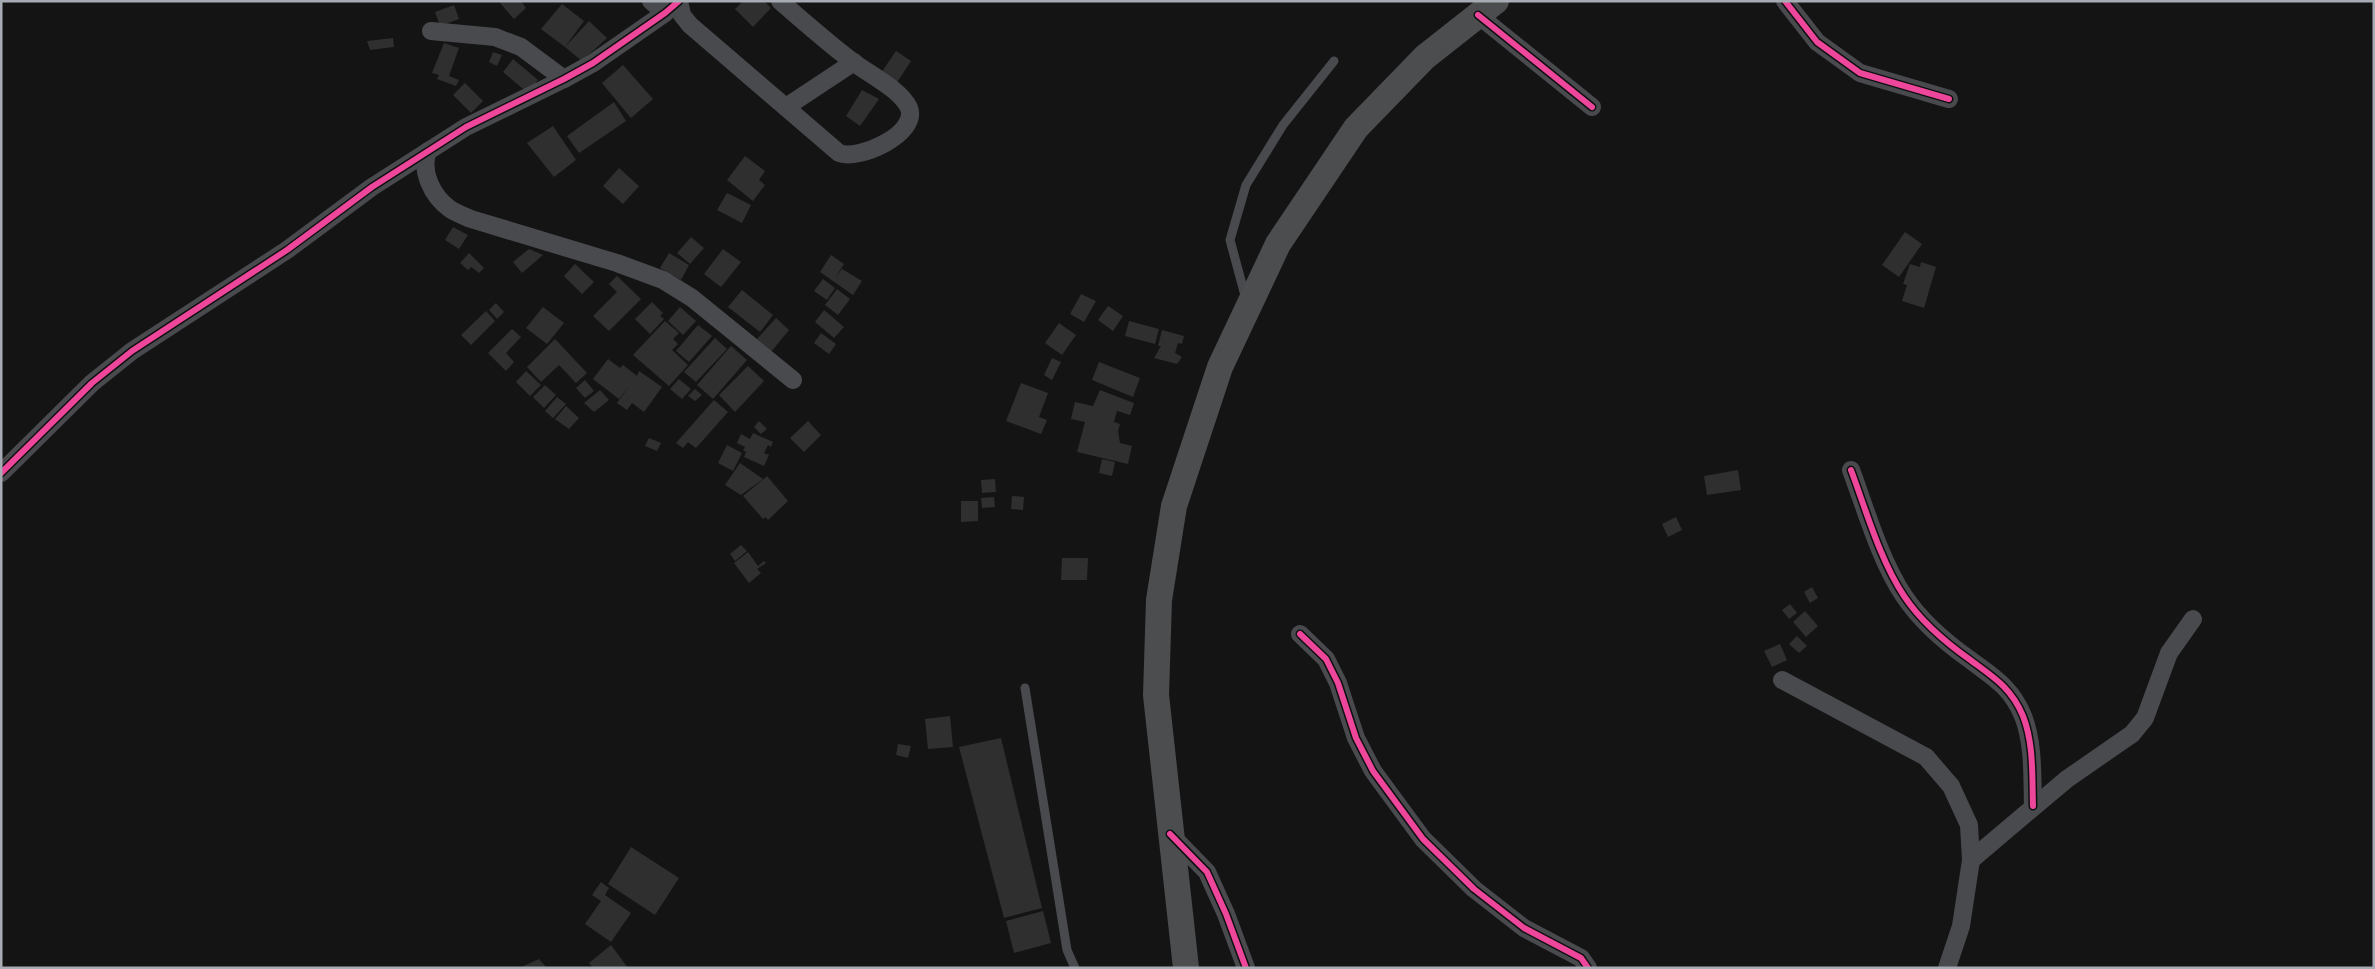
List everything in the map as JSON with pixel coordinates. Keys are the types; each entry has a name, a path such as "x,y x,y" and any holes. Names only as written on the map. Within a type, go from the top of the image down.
{"main road":[{"path":"1186,968 1156,695 1158,600 1174,506 1220,367 1278,244 1356,128 1425,57 1487,8"}],"street":[{"path":"651,1 665,13"},
{"path":"1,473 92,383 132,351 287,250 372,187 428,151 466,127 594,63 679,1 682,15 690,25 839,154 846,157 864,152 889,141 900,133 910,122 908,107 895,91 854,62 780,1"},
{"path":"1785,1 1817,42 1860,73 1948,99"},
{"path":"1487,8 1592,107"},
{"path":"431,31 495,37 521,47 564,79"},
{"path":"786,107 854,62"},
{"path":"428,151 424,168 438,196 450,209 471,219 617,263 663,280 692,298 793,380"},
{"path":"1850,470 1888,566 1904,596 1948,643 1997,678 2014,697 2024,717 2031,749 2033,806"},
{"path":"1971,860 2033,806 2094,758 2132,734 2145,718 2169,653 2193,619"},
{"path":"1300,634 1326,659 1338,683 1356,738 1373,771 1423,839 1474,889 1516,923 1581,958 1588,968"},
{"path":"1782,680 1926,756 1952,786 1968,825 1971,860 1961,926 1947,968"},
{"path":"1170,834 1207,872 1226,914 1246,968"}],"lane":[{"path":"1248,306 1230,240 1246,185 1283,126 1334,61"},
{"path":"1025,688 1067,950 1075,968"}],"building":[{"path":"502,1 521,1 526,8 514,19 500,3"},
{"path":"743,1 764,1 771,8 753,27 735,9"},
{"path":"562,4 584,21 565,47 541,29"},
{"path":"454,5 459,19 440,26 435,12"},
{"path":"589,21 607,38 582,61 565,47"},
{"path":"393,38 394,47 370,50 367,41"},
{"path":"444,43 459,48 449,76 459,80 456,86 437,79 439,75 432,73"},
{"path":"896,51 911,61 894,87 879,76"},
{"path":"493,52 502,55 497,66 489,62"},
{"path":"513,59 538,80 528,93 503,72"},
{"path":"623,65 653,99 631,118 602,83"},
{"path":"465,83 483,101 471,113 453,95"},
{"path":"862,90 879,99 860,126 846,116"},
{"path":"614,102 626,121 579,153 567,136"},
{"path":"553,126 576,160 554,177 527,143"},
{"path":"745,156 765,171 759,180 765,185 753,201 727,180"},
{"path":"619,168 639,186 623,204 603,186"},
{"path":"727,193 751,205 742,223 717,210"},
{"path":"453,227 468,235 459,249 445,240"},
{"path":"1905,232 1922,244 1899,277 1882,265"},
{"path":"691,237 704,248 690,264 677,253"},
{"path":"529,249 543,255 522,273 513,262"},
{"path":"723,249 741,262 721,287 704,274"},
{"path":"469,253 484,268 479,273 471,267 468,270 460,263"},
{"path":"669,253 689,265 681,280 660,268"},
{"path":"831,255 844,264 835,278 842,269 862,281 853,295 820,272"},
{"path":"1921,262 1936,267 1924,308 1902,301 1907,285 1903,284 1910,264 1920,267"},
{"path":"575,264 594,282 582,294 564,276"},
{"path":"617,276 641,299 609,331 593,316 617,292 609,284"},
{"path":"823,279 835,288 827,300 814,291"},
{"path":"837,289 850,299 838,315 825,305"},
{"path":"742,290 773,315 760,332 728,307"},
{"path":"1081,294 1096,301 1084,322 1070,314"},
{"path":"652,302 663,313 660,316 664,319 650,334 635,319"},
{"path":"496,303 504,312 497,319 489,310"},
{"path":"1108,306 1123,316 1113,331 1098,320"},
{"path":"543,307 564,323 547,344 526,328"},
{"path":"680,307 696,321 683,335 668,321"},
{"path":"824,310 844,327 834,338 815,322"},
{"path":"486,311 495,321 471,345 461,335"},
{"path":"776,318 789,330 771,352 757,339"},
{"path":"665,321 679,333 673,339 678,344 672,350 688,365 669,386 633,355"},
{"path":"1129,321 1159,329 1155,344 1125,336"},
{"path":"1059,323 1076,335 1062,355 1045,343"},
{"path":"698,325 712,336 689,362 676,351"},
{"path":"512,329 521,337 506,353 514,362 506,371 488,353"},
{"path":"1162,330 1184,336 1182,344 1178,343 1175,353 1182,357 1177,364 1154,358 1161,346 1158,346"},
{"path":"821,333 836,344 829,354 814,343"},
{"path":"715,338 727,349 696,382 684,372"},
{"path":"555,339 587,373 576,383 559,365 541,382 527,367"},
{"path":"731,346 747,360 713,399 697,385"},
{"path":"1052,358 1061,362 1052,380 1044,375"},
{"path":"608,359 620,368 623,365 637,376 639,371 662,387 644,412 632,403 627,410 617,403 630,385 619,399 593,379"},
{"path":"1099,362 1140,378 1133,397 1092,380"},
{"path":"748,366 764,381 735,412 719,395"},
{"path":"526,371 541,385 530,396 516,382"},
{"path":"679,379 691,389 682,399 670,389"},
{"path":"585,380 594,391 585,398 576,388"},
{"path":"1021,383 1048,393 1039,417 1047,420 1041,434 1006,421"},
{"path":"545,385 556,395 544,408 533,397"},
{"path":"695,389 702,395 695,401 688,396"},
{"path":"600,390 609,400 594,412 584,403"},
{"path":"1100,390 1134,403 1130,415 1117,411 1114,422 1120,424 1118,431 1120,443 1132,446 1128,464 1077,452 1085,422 1071,419 1075,402 1093,406"},
{"path":"557,397 566,404 553,418 545,411"},
{"path":"714,400 728,412 696,448 688,442 683,448 676,443"},
{"path":"566,406 579,418 569,429 555,419"},
{"path":"759,421 767,429 761,434 754,427"},
{"path":"808,421 821,435 804,452 790,438"},
{"path":"753,433 773,442 771,447 768,445 764,453 769,455 764,466 744,457 746,452 743,450 745,447 737,443 741,434 750,439"},
{"path":"649,438 661,443 657,451 645,446"},
{"path":"727,445 742,453 733,471 718,463"},
{"path":"1102,459 1115,462 1112,476 1099,473"},
{"path":"740,463 763,479 741,495 725,485"},
{"path":"1738,470 1741,490 1707,495 1704,476"},
{"path":"767,476 788,501 768,520 766,517 763,519 743,496"},
{"path":"995,479 996,492 982,493 981,480"},
{"path":"1012,496 1024,497 1023,510 1011,509"},
{"path":"994,497 995,507 982,508 981,498"},
{"path":"961,501 978,501 978,521 961,522"},
{"path":"1676,517 1682,530 1668,537 1662,524"},
{"path":"741,545 747,551 735,561 730,554"},
{"path":"748,552 758,566 764,561 766,563 757,569 761,573 749,583 734,563"},
{"path":"1062,558 1088,558 1087,580 1061,580"},
{"path":"1812,587 1818,598 1810,603 1804,592"},
{"path":"1790,604 1797,613 1789,619 1782,610"},
{"path":"1805,611 1818,626 1806,637 1793,622"},
{"path":"1797,636 1807,646 1799,653 1789,644"},
{"path":"1780,644 1787,660 1772,667 1764,651"},
{"path":"950,716 953,747 928,749 925,719"},
{"path":"1001,738 1042,908 1004,918 959,747"},
{"path":"898,744 911,746 908,758 896,755"},
{"path":"631,847 679,878 655,915 608,884"},
{"path":"601,882 609,888 605,895 631,913 611,942 585,924 601,901 592,895"},
{"path":"1043,911 1051,943 1014,953 1006,921"},
{"path":"611,945 628,968 593,968 589,963"},
{"path":"539,959 547,968 519,968"}],"cycle path":[{"path":"1,473 92,383 132,351 287,250 372,187 466,127 593,63 665,13 679,1"},
{"path":"1785,1 1817,42 1860,73 1949,99"},
{"path":"1478,15 1592,107"},
{"path":"1851,470 1881,551 1895,582 1904,596 1934,630 2000,683 2013,697 2018,706 2027,727 2029,738 2032,761 2033,806"},
{"path":"1300,634 1326,659 1338,683 1356,738 1373,771 1423,839 1474,889 1524,928 1581,958 1588,968"},
{"path":"1170,834 1207,872 1226,914 1246,968"}]}
